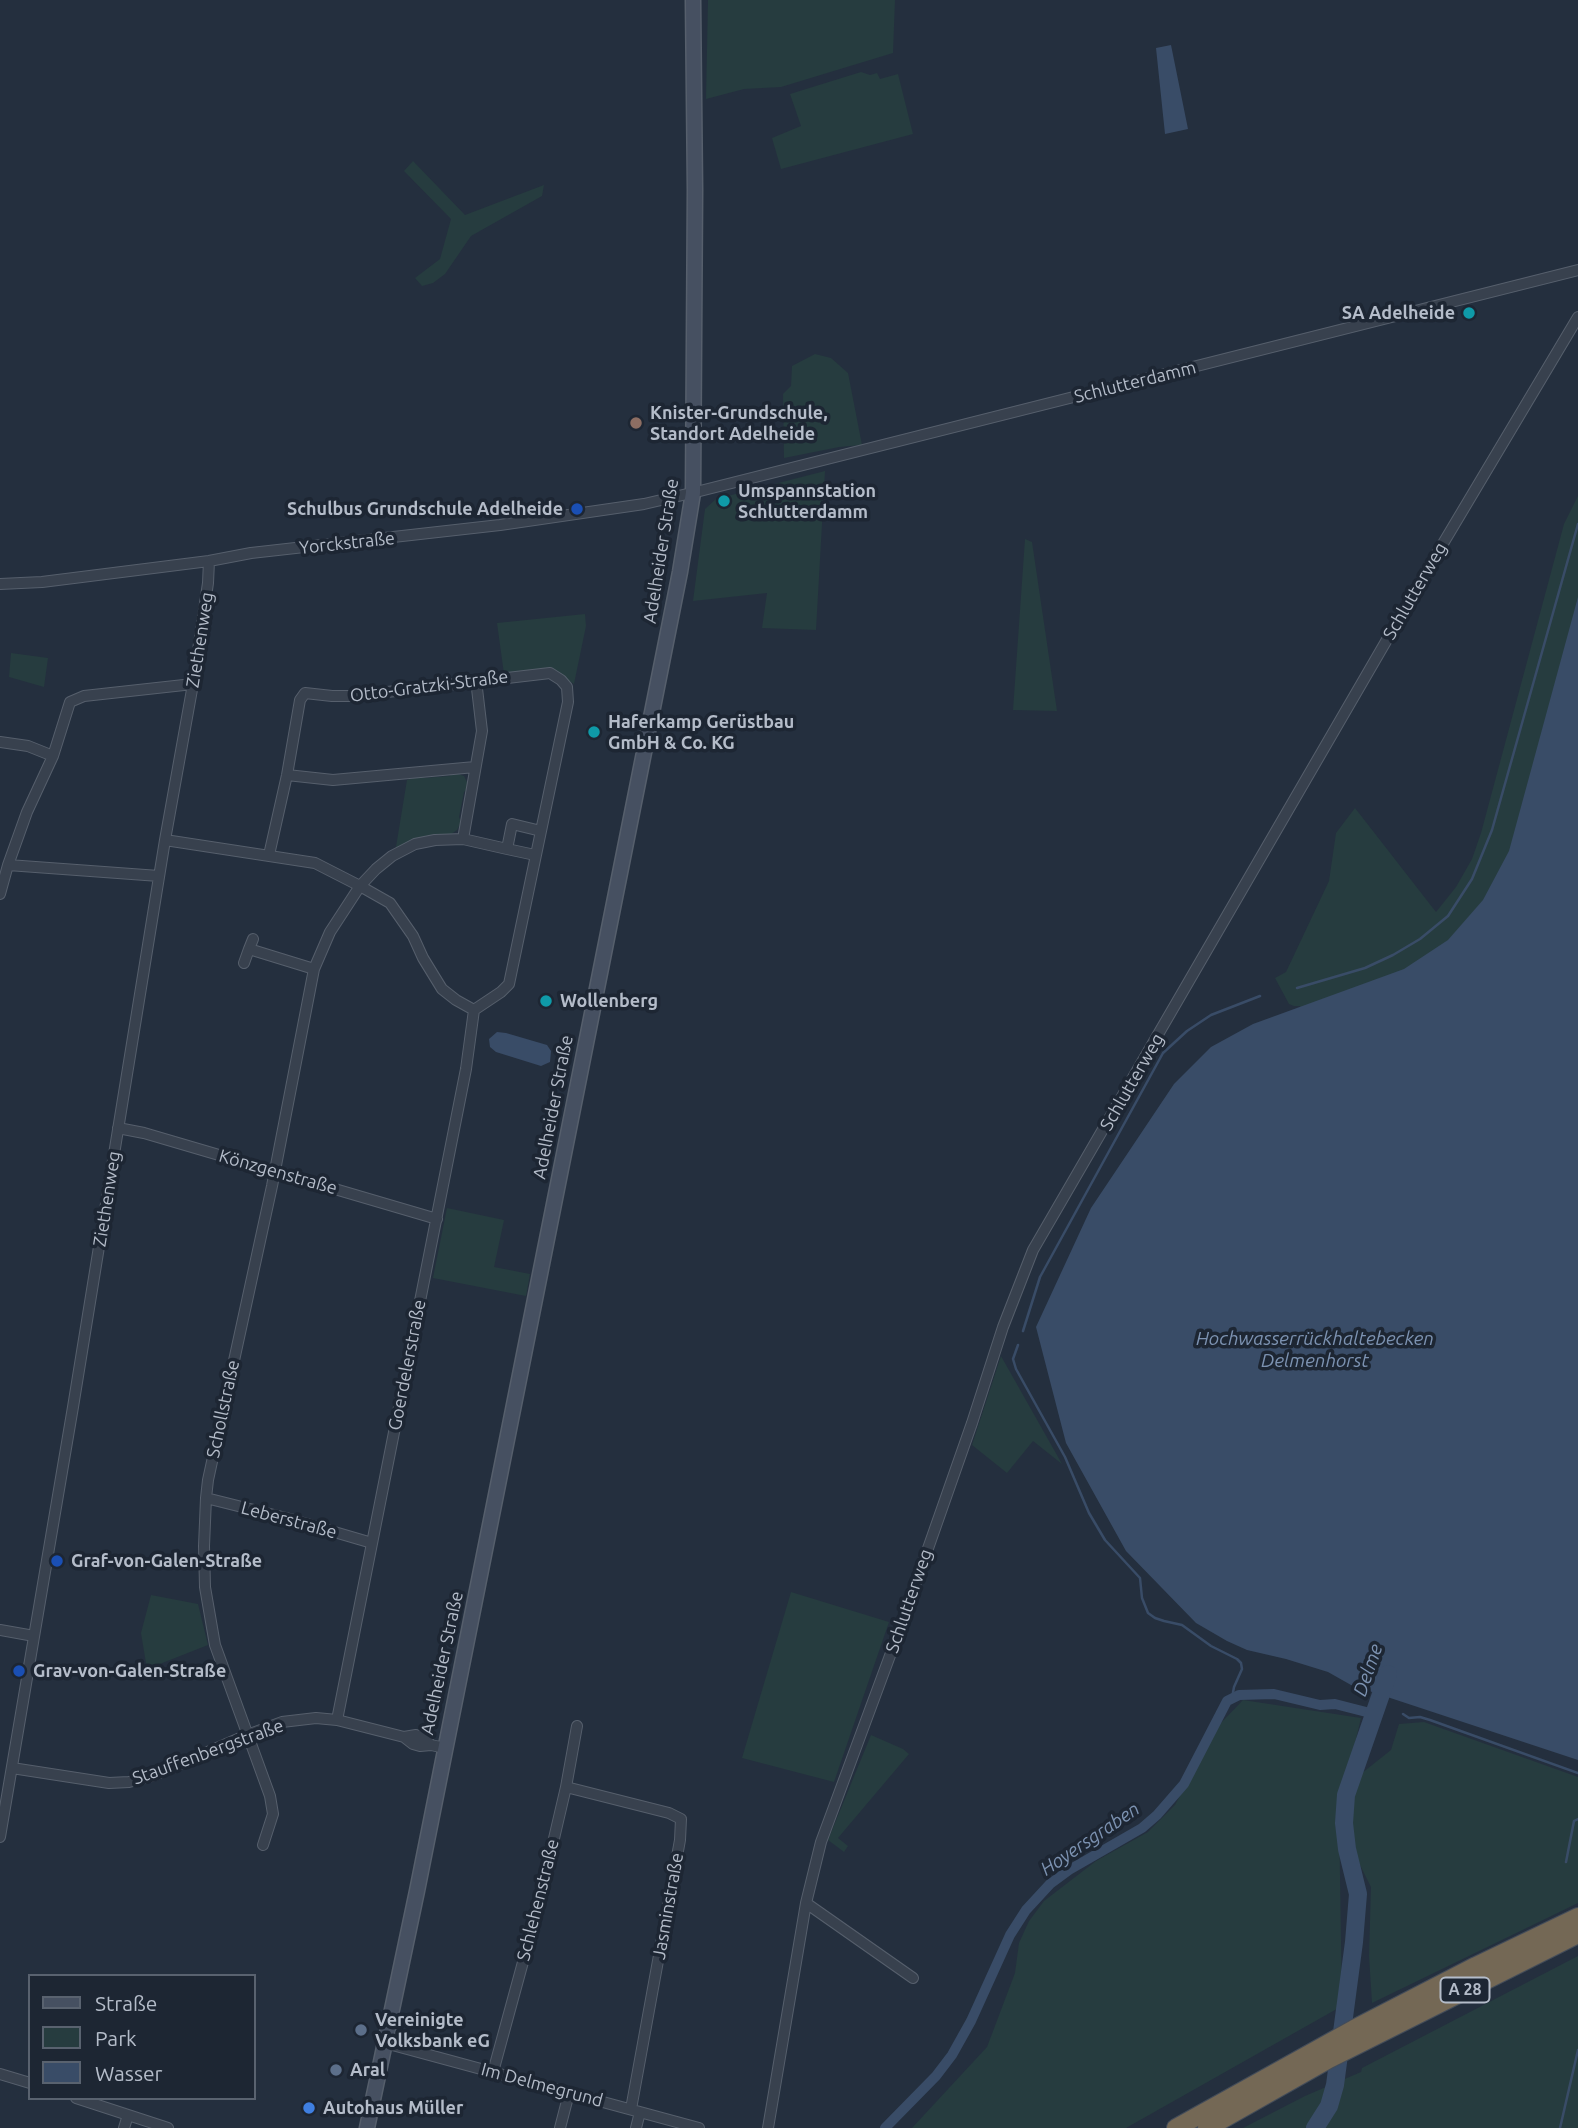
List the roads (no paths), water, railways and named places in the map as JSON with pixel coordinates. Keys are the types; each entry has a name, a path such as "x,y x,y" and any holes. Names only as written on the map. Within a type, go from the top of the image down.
{"highway":[{"name":"A 28","path":"1177,2128 1354,2029 1578,1917"},
{"name":"A 28","path":"1207,2128 1329,2059 1578,1934"}],"main road":[{"name":"Adelheider Straße","path":"367,2128 385,2043 438,1746 680,572 693,493 693,0"}],"street":[{"name":"Schlutterdamm","path":"693,493 1578,270"},
{"name":"Schlutterweg","path":"768,2128 806,1903 821,1842 898,1634 1003,1327 1033,1250 1425,574 1578,317"},
{"name":"Yorckstraße","path":"0,584 42,582 209,561 251,553 594,512 693,493"},
{"name":"Ziethenweg","path":"0,1837 193,684 209,561"},
{"name":"Otto-Gratzki-Straße","path":"269,855 300,700 305,694 353,695 550,673 567,687 568,702 541,831"},
{"path":"463,839 482,732 477,680"},
{"path":"0,894 27,812 53,756 70,702 84,696 193,684"},
{"path":"0,742 28,746 53,756"},
{"path":"287,775 343,780 474,767"},
{"path":"165,840 315,863 360,886 390,903 413,936 442,989 474,1010 509,984 541,831 512,824 507,849"},
{"name":"Schollstraße","path":"263,1845 274,1814 270,1796 242,1737 215,1645 205,1573 206,1498 314,969 330,932 360,886 392,856 415,845 435,840 463,839 535,855"},
{"path":"8,865 159,876"},
{"path":"244,963 251,944 314,969"},
{"name":"Goerdelerstraße","path":"337,1720 466,1069 474,1010"},
{"name":"Könzgenstraße","path":"118,1128 437,1219"},
{"name":"Leberstraße","path":"206,1498 372,1544"},
{"path":"0,1630 34,1636"},
{"name":"Stauffenbergstraße","path":"12,1768 109,1783 129,1782 152,1776 282,1722 316,1718 337,1720 404,1737 416,1735 438,1746"},
{"name":"Schlehenstraße","path":"494,2072 538,1907 578,1726"},
{"name":"Jasminstraße","path":"566,1787 669,1813 681,1819 680,1840 635,2111"},
{"path":"806,1903 913,1978"},
{"name":"Im Delmegrund","path":"385,2043 699,2128"},
{"path":"0,2074 28,2082"},
{"path":"560,2128 569,2093"},
{"path":"82,2100 167,2128"},
{"path":"635,2111 636,2128"},
{"path":"124,2128 128,2115"}],"water":[{"path":"1171,45 1188,129 1165,134 1156,48"},
{"name":"Hochwasserrückhaltebecken Delmenhorst","path":"1578,597 1578,1760 1351,1685 1328,1672 1247,1650 1196,1623 1126,1551 1066,1443 1036,1327 1091,1208 1174,1084 1211,1047 1253,1024 1404,969 1448,940 1483,900 1509,851"},
{"path":"497,1032 547,1045 551,1051 550,1062 541,1066 496,1052 490,1047 489,1039"}],"waterway":[{"path":"1297,988 1365,968 1420,939 1448,916 1472,879 1492,830 1578,524"},
{"path":"1023,1331 1040,1277 1163,1053 1187,1031 1211,1015 1260,996"},
{"path":"1018,1345 1013,1359 1016,1369 1065,1457 1089,1513 1105,1540 1140,1578 1142,1598 1148,1613 1155,1618 1182,1625 1241,1663 1242,1669 1232,1698"},
{"name":"Delme","path":"1315,2128 1329,2106 1335,2085 1354,1942 1358,1894 1347,1849 1344,1823 1346,1795 1388,1674"},
{"name":"Hoyersgraben","path":"885,2128 936,2076 952,2055 971,2021 1010,1935 1026,1910 1050,1884 1069,1870 1142,1828 1157,1815 1184,1784 1227,1701 1239,1695 1274,1694 1320,1705 1335,1704 1374,1714"},
{"path":"1403,1714 1409,1718 1430,1720 1578,1773"},
{"path":"1566,1862 1574,1821 1578,1819"},
{"path":"1560,2128 1578,2050"}],"place":[{"name":"SA Adelheide","path":"1469,313"},
{"name":"Knister-Grundschule, Standort Adelheide","path":"636,423"},
{"name":"Umspannstation Schlutterdamm","path":"724,501"},
{"name":"Schulbus Grundschule Adelheide","path":"577,509"},
{"name":"Haferkamp Gerüstbau GmbH & Co. KG","path":"594,732"},
{"name":"Wollenberg","path":"546,1001"},
{"name":"Graf-von-Galen-Straße","path":"57,1561"},
{"name":"Grav-von-Galen-Straße","path":"19,1671"},
{"name":"Vereinigte Volksbank eG","path":"361,2030"},
{"name":"Aral","path":"336,2070"},
{"name":"Autohaus Müller","path":"309,2108"}]}
